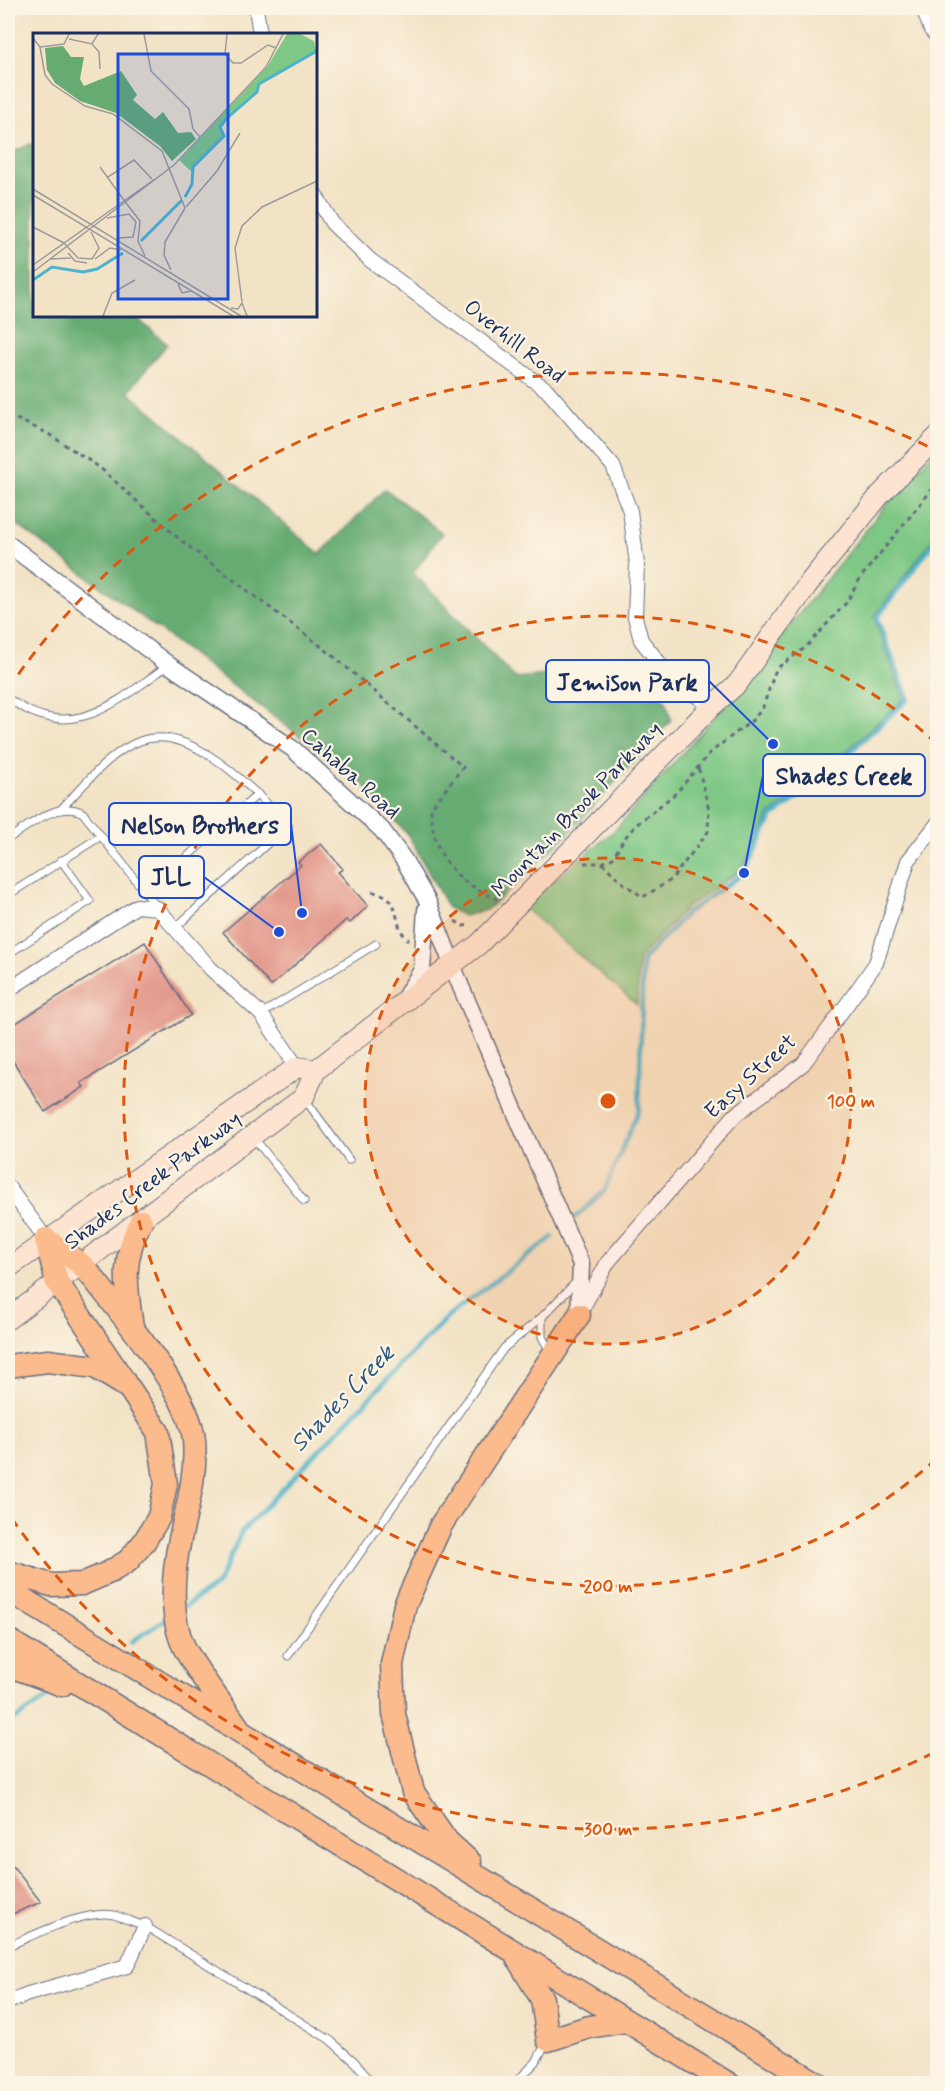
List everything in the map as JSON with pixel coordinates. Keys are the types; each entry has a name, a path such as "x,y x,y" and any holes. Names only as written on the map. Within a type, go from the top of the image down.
{"highway":[{"path":"132,1329 126,1261 129,1244 141,1221"},
{"path":"46,1239 82,1265 132,1329 176,1393 190,1422 194,1440 193,1479 178,1547 173,1597 183,1646 244,1736"},
{"path":"8,1572 51,1585 82,1584 103,1576 128,1560 144,1542 159,1517 166,1484 158,1432 57,1282 46,1239"},
{"path":"504,1894 447,1841 413,1792 394,1714 393,1664 405,1605 441,1525 579,1315"},
{"path":"8,1366 48,1361 95,1367 129,1388"},
{"path":"8,1590 818,2084"},
{"path":"8,1641 116,1705 729,2084"},
{"path":"8,1665 116,1705"},
{"path":"511,1950 542,1999 548,2040 589,2027 626,2021"},
{"path":"688,2059 746,2084"}],"main road":[{"name":"Mountain Brook Parkway","path":"453,963 479,944 532,890 573,859 712,706 738,683 808,583 880,495 938,436"},
{"name":"Shades Creek Parkway","path":"8,1268 46,1239 401,1005 453,963"},
{"name":"Shades Creek Parkway","path":"8,1320 304,1097 306,1068"}],"street":[{"path":"256,8 260,33"},
{"path":"923,8 931,30 938,38"},
{"name":"Overhill Road","path":"316,196 332,223 370,260 547,390 613,466 630,510 637,564 635,617 641,640 673,680 712,706"},
{"name":"Cahaba Road","path":"8,544 170,665 293,749 382,830 404,860 427,900 581,1264 579,1315"},
{"name":"Easy Street","path":"579,1315 608,1262 735,1115 803,1064 853,996 876,963 908,861 938,823"},
{"path":"401,1005 422,970 426,950 427,900"},
{"path":"8,990 137,906 158,908 211,969 261,1014 306,1068"},
{"path":"8,1186 46,1239"},
{"path":"8,2002 28,1994 127,1966 145,1926"}],"lane":[{"path":"8,698 21,709 49,720 73,719 106,707 170,665"},
{"path":"60,810 115,756 139,741 160,736 187,743 217,762 258,794 288,825 175,928"},
{"path":"146,893 258,794"},
{"path":"8,839 51,812 76,810 83,813 158,908"},
{"path":"8,895 101,836"},
{"path":"8,954 90,901 62,860"},
{"path":"261,1014 376,944"},
{"path":"304,1097 349,1160"},
{"path":"252,1136 304,1201"},
{"path":"288,1656 504,1348 542,1317 580,1278"},
{"path":"542,1317 542,1337 548,1350 553,1354"},
{"path":"8,1946 66,1921 87,1917 112,1915 145,1926 330,2040 355,2062 373,2084"},
{"path":"514,2084 536,2062 548,2040"}],"path":[{"path":"8,415 47,433 99,467 179,539 326,650 463,767 431,808 433,830 452,870 468,885 505,903"},
{"path":"573,859 602,863 613,858 636,825 676,793 698,766 754,718 763,707 776,669 806,647 846,603 861,577 938,482"},
{"path":"602,863 623,884 643,897 671,880 708,832 709,810 698,766"},
{"path":"372,892 386,895 393,901 404,936 413,944"},
{"path":"455,921 463,926 476,924"}],"green space":[{"path":"31,144 33,149 33,316 134,316 167,344 128,392 320,554 385,489 442,533 413,573 515,678 628,667 666,701 671,720 570,832 486,910 464,916 448,908 408,835 364,785 8,518 8,154"},
{"path":"937,449 937,534 874,617 904,699 805,788 770,815 741,870 687,907 639,958 637,1005 523,907 615,830 745,682 897,491"}],"building":[{"path":"321,844 343,869 338,872 368,906 350,923 346,920 271,986 223,932 301,865 298,862"},
{"path":"145,942 191,1015 81,1083 84,1087 45,1112 8,1053 8,1028"},
{"path":"12,1865 41,1902 8,1916 8,1867"}],"waterway":[{"name":"Shades Creek","path":"576,1217 605,1190 639,1109 643,960 688,912 744,873 772,817 807,791 908,699 877,618 938,537"},
{"name":"Shades Creek","path":"185,1606 217,1585 242,1531 448,1316 553,1237"},
{"name":"Shades Creek","path":"131,1642 167,1618"},
{"name":"Shades Creek","path":"8,1724 50,1696"}],"place":[{"name":"Jemison Park","path":"773,744"},
{"name":"Shades Creek","path":"744,873"},
{"name":"Nelson Brothers","path":"302,913"},
{"name":"JLL","path":"279,932"}]}
